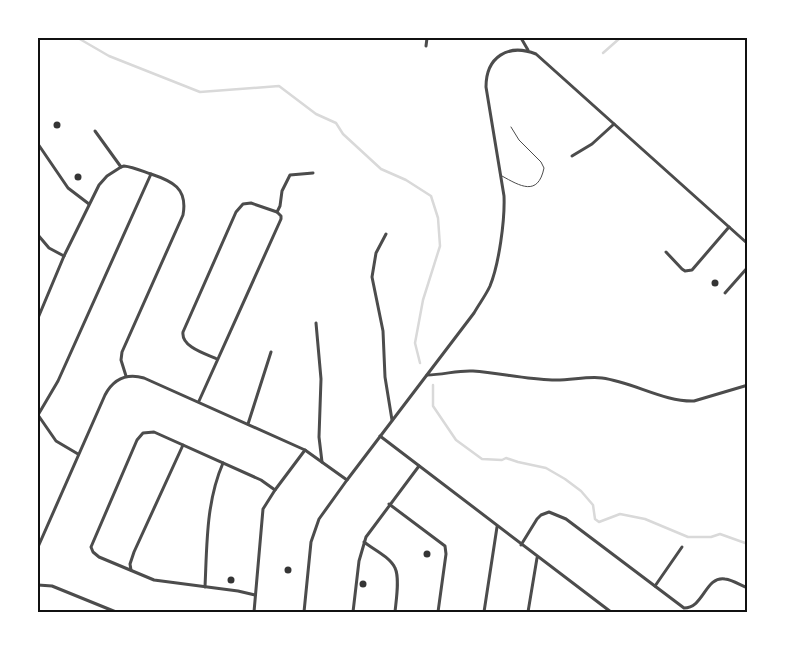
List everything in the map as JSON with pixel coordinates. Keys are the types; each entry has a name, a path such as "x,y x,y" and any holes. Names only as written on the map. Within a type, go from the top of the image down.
{"street":[{"path":"426,46 427,38"},
{"path":"521,38 528,51"},
{"path":"304,612 312,542 316,524 347,480 474,313 490,285 504,223 504,196 486,78 492,63 502,54 514,50 528,51 542,59 748,244"},
{"path":"572,156 592,144 614,124"},
{"path":"95,131 121,167"},
{"path":"38,144 68,188 88,204"},
{"path":"38,318 88,204 99,185 107,176 121,167 130,167 168,180 179,189 184,202 184,208 177,230 122,352 121,360 126,376"},
{"path":"78,454 56,441 38,415 58,381 152,174"},
{"path":"277,212 280,206 282,191 290,175 313,174"},
{"path":"199,401 280,223 281,216 277,212 247,202 239,208 182,337 186,342 217,359"},
{"path":"666,252 682,270 692,270 729,227"},
{"path":"386,234 376,253 372,277 383,331 385,377 392,420"},
{"path":"38,235 49,248 64,256"},
{"path":"725,293 748,267"},
{"path":"316,323 321,379 319,437 322,462"},
{"path":"248,424 271,352"},
{"path":"427,375 471,371 554,380 601,378 688,401 694,401 748,385"},
{"path":"38,547 108,389 126,376 144,378 305,450 347,480"},
{"path":"255,595 154,580 99,557 92,552 92,542 131,452 140,435 146,431 154,432 261,480 275,490"},
{"path":"380,436 611,612"},
{"path":"131,570 130,564 134,552 184,445"},
{"path":"254,612 262,514 266,502 305,450"},
{"path":"205,587 207,534 212,497 223,463"},
{"path":"353,612 359,560 368,532 419,466"},
{"path":"389,504 446,546 438,612"},
{"path":"521,545 541,515 549,512 566,519 684,608 696,604 708,587 717,579 726,579 748,588"},
{"path":"484,612 497,527"},
{"path":"364,542 389,560 395,567 397,578 395,612"},
{"path":"655,586 682,547"},
{"path":"528,612 538,558"},
{"path":"38,585 52,586 116,612"}],"lane":[{"path":"500,176 522,187 531,187 538,182 543,172 544,164 518,140 511,128"}],"building":[{"path":"57,121 61,125 57,129 53,125"},
{"path":"78,173 82,177 78,181 74,177"},
{"path":"715,279 719,283 715,287 711,283"},
{"path":"427,550 431,554 427,558 423,554"},
{"path":"288,566 292,570 288,574 284,570"},
{"path":"231,576 235,580 231,584 227,580"},
{"path":"363,580 367,584 363,588 359,584"}],"waterway":[{"path":"78,38 109,56 200,92 279,86 316,114 336,123 343,134 381,169 406,180 431,196 438,218 440,246 423,300 415,343 420,363"},
{"path":"603,53 620,38"},
{"path":"433,385 433,406 456,440 482,459 502,460 506,458 546,468 581,491 593,505 595,519 599,522 620,514 645,519 688,537 711,537 720,534 748,544"}]}
